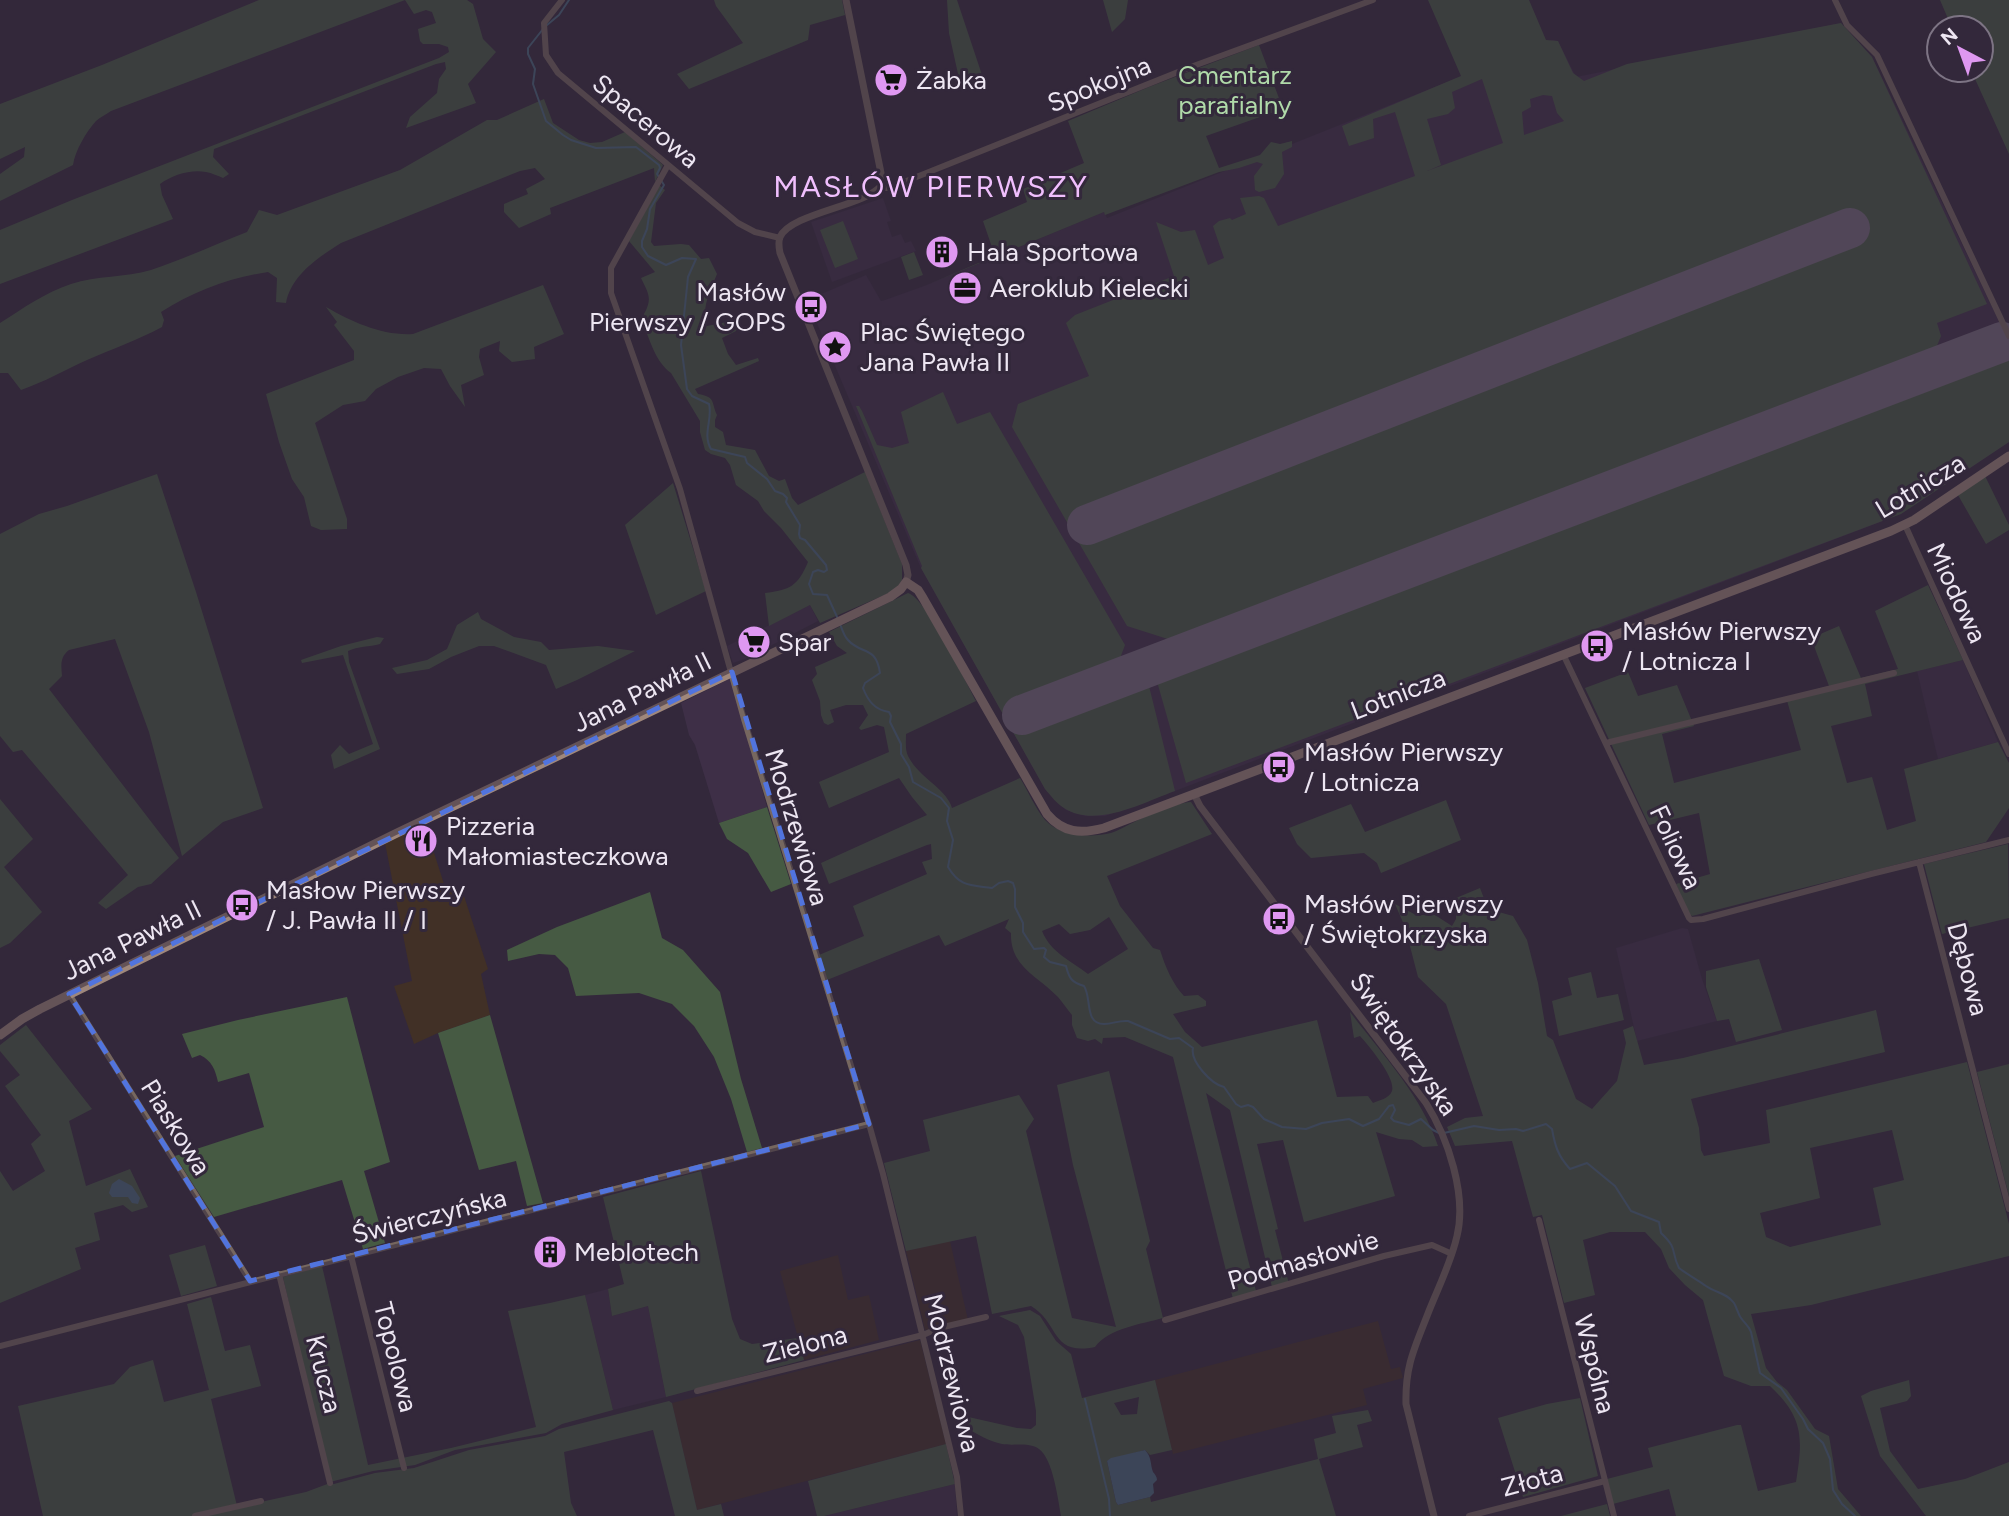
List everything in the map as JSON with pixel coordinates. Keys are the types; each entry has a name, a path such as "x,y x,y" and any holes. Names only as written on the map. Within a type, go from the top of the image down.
{"main road":[{"name":"Lotnicza","path":"906,582 918,590 923,598 1041,806 1053,821 1069,830 1093,831 1905,525 2009,456"},
{"name":"Jana Pawła II","path":"0,1035 22,1019 69,995 385,839 897,593 906,582"}],"street":[{"name":"Spacerowa","path":"562,0 545,26 546,55 558,73 666,168 746,228 780,237"},
{"path":"846,0 881,173 880,188 793,225 780,237 780,253 906,565 906,582"},
{"name":"Spokojna","path":"880,188 889,188 1188,68 1373,0"},
{"path":"1835,0 1847,24 1877,55 2009,336"},
{"name":"Modrzewiowa","path":"666,168 611,268 611,293 680,489 744,719 869,1124 957,1477 961,1516"},
{"name":"Miodowa","path":"1905,525 2009,754"},
{"name":"Foliowa","path":"1563,654 1691,920 1919,862"},
{"path":"1606,743 1894,673"},
{"name":"Świętokrzyska","path":"1194,794 1200,806 1407,1076 1430,1109 1444,1139 1461,1209 1457,1237 1408,1365 1406,1378 1406,1404 1434,1516"},
{"path":"1919,862 2009,840"},
{"name":"Dębowa","path":"1919,862 2009,1209"},
{"name":"Piaskowa","path":"69,995 250,1281"},
{"name":"Świerczyńska","path":"0,1346 869,1124"},
{"name":"Wspólna","path":"1539,1220 1614,1516"},
{"name":"Podmasłowie","path":"1165,1320 1432,1244 1452,1254"},
{"name":"Topolowa","path":"351,1255 404,1468"},
{"name":"Krucza","path":"279,1273 330,1483"},
{"name":"Zielona","path":"697,1391 986,1317"},
{"name":"Złota","path":"1469,1516 1605,1480"},
{"path":"195,1516 261,1500"}],"highlighted area":[{"path":"732,672 869,1124 250,1281 69,994"}],"shaded area":[{"path":"1841,23 1872,57 2009,342 2009,442 1901,514 1175,791 1105,816 1085,816 1066,810 1053,798 1045,789 921,568 807,300 866,275 881,301 885,300 1104,212 1107,218 1552,40 1558,41 1576,77"},
{"path":"883,198 891,221 887,222 892,237 901,234 905,243 911,241 916,251 832,282 811,222"},
{"path":"810,605 818,621 733,663 727,646"},
{"path":"1963,660 1998,742 1938,759 1917,671"},
{"path":"731,678 767,807 719,823 681,703"},
{"path":"425,825 445,887 462,890 488,969 481,974 490,1015 414,1044 394,986 412,981 385,843"},
{"path":"1682,928 1688,929 1717,1021 1637,1041 1616,948"},
{"path":"950,1241 968,1320 925,1330 906,1251"},
{"path":"838,1255 848,1300 869,1295 879,1340 804,1360 780,1271"},
{"path":"608,1289 612,1316 648,1306 666,1397 613,1410 585,1295"},
{"path":"1378,1321 1391,1369 1400,1367 1403,1378 1363,1389 1367,1405 1173,1454 1155,1380"},
{"path":"920,1340 946,1444 697,1510 672,1403"},
{"path":"955,1484 957,1516 824,1516"}],"green space":[{"path":"259,0 405,0 111,111 88,131 73,165 0,201 0,174 24,157 25,147 0,159 0,104"},
{"path":"405,0 467,0 473,4 483,39 496,52 468,84 476,103 406,128 410,117 437,93 439,79 446,69 445,62 436,64 214,149 213,157 229,174 223,178 208,172 194,171 176,175 160,184 173,219 0,284 0,230 449,52 448,47 423,44 420,41 418,29 436,23 432,12 426,10 414,14"},
{"path":"714,0 842,0 845,15 810,25 808,40 689,89 677,74 743,43"},
{"path":"947,0 957,0 985,84 962,92 949,33"},
{"path":"1103,0 1128,0 1125,19 1112,32"},
{"path":"1428,0 1529,0 1546,40 1558,41 1573,73 1584,81 1627,64 1841,23 1872,57 1987,304 1937,323 1941,336 1934,353 1174,641 1127,626 1012,427 1018,404 1089,376 1066,323 1075,315 1174,276 1156,222 1181,232 1195,230 1208,265 1224,258 1213,226 1219,221 1230,218 1232,220 1246,214 1240,198 1264,198 1278,226 1415,176 1395,112 1373,119 1374,138 1349,146 1342,126 1461,76","holes":["1482,79 1503,143 1427,171 1441,165 1427,119 1448,114 1455,108 1452,92","1543,95 1552,96 1557,113 1564,121 1524,135 1522,112 1531,107 1530,99"]},
{"path":"1940,0 2009,0 2009,154 1977,84 1995,84 1995,14 1946,14"},
{"name":"Cmentarz parafialny","path":"1259,45 1283,109 1206,136 1219,168 1260,155 1271,142 1280,144 1292,141 1292,147 1282,152 1284,174 1275,188 1259,192 1255,190 1254,176 1263,164 1257,162 1219,172 1105,215 1104,212 929,284 995,256 983,221 1027,202 1023,189 1084,163 1068,121"},
{"path":"544,99 553,123 579,140 602,142 625,132 663,165 655,182 654,168 550,208 551,214 519,228 504,212 504,204 528,194 526,189 545,179 535,168 520,171 341,243 300,275 286,303 276,302 277,278 268,272 239,278 212,286 161,312 164,320 162,327 30,387 21,390 8,373 0,373 0,323 34,301 81,281 141,273 176,261 247,232 259,210 277,215 400,170 487,120 497,120"},
{"path":"659,185 665,190 656,203 651,242 654,246 689,245 701,259 709,258 717,274 706,306 707,326 732,321 738,324 740,329 722,338 728,354 736,365 758,358 759,361 695,389 698,394 712,401 717,415 715,427 723,432 726,445 755,450 769,476 779,481 785,479 792,498 798,505 865,472 902,564 902,580 897,588 889,593 820,623 810,605 769,626 765,593 787,588 797,582 808,562 758,501 736,485 725,458 705,450 700,421 671,373 657,357 643,324 646,321 644,314 649,300 641,278 655,272 629,241"},
{"path":"843,221 858,259 835,268 820,230"},
{"path":"914,252 923,275 909,280 901,257"},
{"path":"543,285 564,334 534,347 535,359 512,362 499,351 500,341 480,349 479,357 484,375 461,385 465,407 441,369 424,368 398,377 376,389 365,401 343,405 315,423 347,519 347,529 321,530 311,526 304,497 292,479 279,442 266,394 354,360 354,351 334,325 337,322 326,307 368,327 390,333 413,334"},
{"path":"2007,355 2009,442 1901,514 1186,783 1156,678"},
{"path":"943,392 957,424 990,412 1125,645 1119,661 1148,682 1175,791 1120,812 1090,816 1064,808 1045,789 921,568 856,406 862,411 877,445 892,448 909,443 901,412"},
{"path":"157,474 263,808 223,822 182,856 149,732 115,639 69,650 61,665 62,676 49,689 179,858 151,884 138,887 106,909 98,903 128,875 22,750 13,752 0,736 0,534 39,514"},
{"path":"1985,476 2009,525 2009,530 1986,544 1958,495"},
{"path":"673,483 706,591 656,615 625,525"},
{"path":"1928,585 1963,660 1865,684 1872,716 1831,726 1847,783 1872,777 1887,830 1916,821 1904,769 1998,742 2009,763 2009,808 1986,842 1692,916 1689,914 1676,884 1710,874 1699,813 1649,825 1585,688 1628,672 1638,696 1677,685 1694,726 1662,734 1674,783 1801,750 1786,697 1829,686 1811,638 1839,626 1861,678 1898,669 1875,611"},
{"path":"908,593 925,610 976,701 906,734 908,756 918,770 944,795 952,808 1020,778 1038,810 1051,825 1067,832 1094,835 1111,833 1160,810 1191,802 1212,834 1107,876 1120,906 1153,948 1160,950 1180,992 1184,996 1198,995 1206,1001 1206,1006 1173,1014 1185,1032 1202,1047 1317,1020 1337,1097 1368,1096 1373,1103 1389,1096 1392,1085 1386,1071 1369,1047 1360,1036 1354,1038 1350,1012 1412,1093 1438,1146 1423,1147 1412,1140 1376,1132 1395,1196 1304,1222 1283,1140 1257,1144 1289,1284 1233,1299 1173,1057 1125,1037 1103,1038 1102,1044 1095,1039 1088,1041 1077,1038 1072,1025 1072,1015 1058,997 1020,963 1012,945 1011,933 1005,928 1009,919 945,946 939,935 827,980 819,955 864,936 853,906 927,874 922,862 932,859 931,844 829,884 821,863 927,815 899,778 829,808 819,782 889,752 884,727 877,725 861,730 859,728 868,715 863,705 846,705 830,710 834,722 828,725 824,723 812,680 817,674 815,667 847,653 837,646 829,632","holes":["1109,917 1128,949 1088,974 1056,951 1042,931 1059,924 1070,934 1090,930","1206,1093 1230,1110 1272,1287 1256,1291"]},
{"path":"478,612 481,619 514,637 541,642 549,650 598,646 635,651 556,689 546,665 494,646 479,646 429,669 397,674 392,668 427,660 447,649 457,625"},
{"path":"377,637 384,638 380,644 348,651 349,662 380,749 334,769 331,755 340,745 349,754 373,744 343,655 302,663 301,660"},
{"path":"0,799 33,839 4,867 42,912 10,943 0,948"},
{"path":"1446,800 1461,840 1381,873 1377,863 1364,853 1311,858 1297,844 1289,828 1351,804 1365,832"},
{"path":"767,807 791,884 771,892 748,853 727,839 719,823"},
{"path":"2008,844 2009,918 1942,934 1924,864"},
{"path":"1480,888 1488,909 1513,916 1527,940 1547,1036 1553,1040 1576,1099 1592,1109 1617,1081 1626,1043 1623,1030 1633,1026 1644,1065 1683,1058 1876,1010 1885,1052 1691,1099 1704,1156 1770,1143 1766,1110 1967,1062 2009,1224 2009,1256 1811,1305 1751,1314 1766,1368 1787,1390 1815,1429 1829,1436 1838,1489 1861,1516 1676,1516 1669,1489 1613,1504 1607,1479 1653,1467 1648,1448 1737,1425 1741,1425 1758,1491 1796,1482 1800,1453 1798,1430 1789,1408 1770,1386 1751,1386 1724,1376 1703,1300 1669,1268 1661,1249 1645,1232 1610,1232 1583,1240 1595,1295 1564,1303 1542,1215 1533,1217 1512,1141 1455,1146 1447,1127 1465,1118 1483,1116 1446,1004 1418,977 1405,927 1395,904 1416,915 1435,915 1452,926 1456,919 1456,898","holes":["1892,1130 1904,1180 1873,1188 1881,1225 1790,1247 1766,1237 1760,1213 1820,1198 1810,1148"]},
{"path":"650,892 662,938 683,950 720,992 741,1079 762,1148 747,1152 731,1099 714,1057 694,1026 672,1004 639,993 576,996 568,968 555,955 539,954 508,961 507,950 557,927"},
{"path":"1759,959 1782,1030 1736,1042 1729,1019 1717,1021 1706,987 1706,971"},
{"path":"1591,972 1597,998 1618,994 1624,1020 1559,1036 1552,1001 1572,995 1568,978"},
{"path":"347,997 390,1162 364,1171 385,1243 363,1249 342,1180 214,1217 175,1156 264,1127 249,1073 218,1082 214,1069 207,1060 200,1055 192,1058 182,1034"},
{"path":"490,1015 543,1203 527,1206 516,1161 479,1170 438,1033"},
{"path":"26,1025 92,1109 69,1121 86,1186 130,1169 148,1207 132,1212 123,1205 94,1213 100,1240 75,1248 81,1269 0,1303 0,1171 13,1191 45,1171 31,1144 41,1135 5,1086 20,1075 0,1051 0,1045"},
{"path":"2009,1064 2009,1196 1977,1072"},
{"path":"1109,1071 1150,1241 1146,1249 1163,1318 1126,1328 1109,1335 1095,1347 1081,1349 1070,1347 1063,1342 1031,1306 992,1314 976,1236 906,1251 884,1163 930,1151 923,1120 1019,1095 1034,1119 1026,1131 1072,1318 1116,1327 1073,1165 1057,1085"},
{"path":"701,1171 732,1319 740,1339 752,1344 798,1338 804,1360 666,1397 648,1306 612,1316 608,1289 624,1284 603,1197"},
{"path":"205,1245 217,1286 181,1296 169,1255"},
{"path":"322,1266 368,1465 536,1427 508,1311 585,1295 613,1410 562,1424 546,1433 455,1450 415,1465 373,1471 330,1482 283,1277"},
{"path":"211,1297 225,1351 250,1345 261,1386 211,1399 237,1506 220,1511 375,1473 414,1468 469,1450 545,1436 559,1429 669,1401 672,1403 697,1510 721,1504 724,1516 675,1516 653,1430 564,1452 571,1503 577,1516 43,1516 18,1406 114,1384 130,1367 153,1360 164,1402 209,1390 187,1304"},
{"path":"1030,1310 1040,1316 1056,1341 1071,1354 1082,1398 1155,1380 1172,1450 1150,1455 1145,1450 1107,1461 1118,1505 1150,1497 1151,1502 1318,1459 1314,1439 1336,1433 1332,1416 1368,1410 1372,1421 1357,1425 1363,1447 1319,1459 1336,1516 1061,1516 1051,1470 1039,1449 997,1443 967,1428 964,1416 1017,1428 1031,1429 1036,1425 1024,1337 1018,1325 999,1316","holes":["1139,1397 1137,1414 1121,1415 1114,1403"]},
{"path":"1909,1380 1911,1396 1907,1401 1880,1408 1890,1451 1918,1489 1965,1479 2009,1462 2009,1516 1926,1516 1880,1456 1861,1396"},
{"path":"1580,1398 1598,1476 1523,1497 1498,1418"},
{"path":"946,1444 955,1484 817,1516 808,1481"},
{"path":"1607,1504 1610,1516 1561,1516"}],"water":[{"path":"119,1179 132,1186 140,1198 138,1204 132,1203 128,1197 112,1197 109,1193 112,1184"},
{"path":"1145,1450 1157,1479 1153,1484 1154,1493 1150,1497 1118,1505 1107,1461"}],"waterway":[{"path":"547,25 559,15 569,0"},
{"path":"543,29 528,48 528,54 535,69 533,84 546,121 571,140 596,148 636,147 659,165 657,174 664,185 650,209 642,247 648,256 666,265 682,258 696,259 688,277 681,345 687,389 692,396 709,404 708,443 711,449 745,457 747,463 767,479 775,491 787,498 786,502 800,525 800,538 805,540 826,565 827,570 824,572 813,572 809,584 813,594 827,595 838,619"},
{"path":"840,624 848,640 872,654 878,664 880,673 865,683 863,688 873,704 889,712 890,722 901,744 901,754 909,767 913,782 941,798 949,808 947,821 953,840 948,867 952,874 961,882 992,888 999,883 1013,883 1015,907 1023,923 1023,932 1034,949 1044,948 1044,957 1050,962 1066,966 1071,979 1084,986 1094,1020 1104,1024 1128,1021 1170,1039 1179,1038 1193,1048 1195,1059 1203,1071 1224,1087 1236,1104 1253,1107 1264,1119 1282,1127 1306,1129 1322,1123 1349,1119 1363,1126 1379,1119 1389,1106 1393,1105 1395,1110 1391,1118 1394,1121 1409,1125 1421,1119 1439,1133"},
{"path":"1444,1133 1474,1126 1523,1131 1546,1124 1552,1129 1558,1150 1570,1169 1587,1163 1615,1186 1631,1211 1659,1222 1661,1233 1672,1247 1679,1268 1734,1303 1751,1332 1760,1373 1781,1388 1808,1429 1823,1443 1830,1459 1833,1490 1842,1504 1855,1516"},
{"path":"1085,1399 1109,1499 1110,1516"}],"runway":[{"path":"1087,525 1850,228"},
{"path":"1022,715 2002,342"}],"place":[{"name":"Żabka","path":"891,80"},
{"name":"Hala Sportowa","path":"942,252"},
{"name":"Aeroklub Kielecki","path":"965,288"},
{"name":"Masłów Pierwszy / GOPS","path":"811,307"},
{"name":"Plac Świętego Jana Pawła II","path":"835,347"},
{"name":"Spar","path":"754,642"},
{"name":"Masłów Pierwszy / Lotnicza I","path":"1597,646"},
{"name":"Masłów Pierwszy / Lotnicza","path":"1279,767"},
{"name":"Pizzeria Małomiasteczkowa","path":"421,841"},
{"name":"Masłow Pierwszy / J. Pawła II / I","path":"242,905"},
{"name":"Masłów Pierwszy / Świętokrzyska","path":"1279,919"},
{"name":"Meblotech","path":"550,1252"}],"district":[{"name":"MASŁÓW PIERWSZY","path":"931,187"}]}
